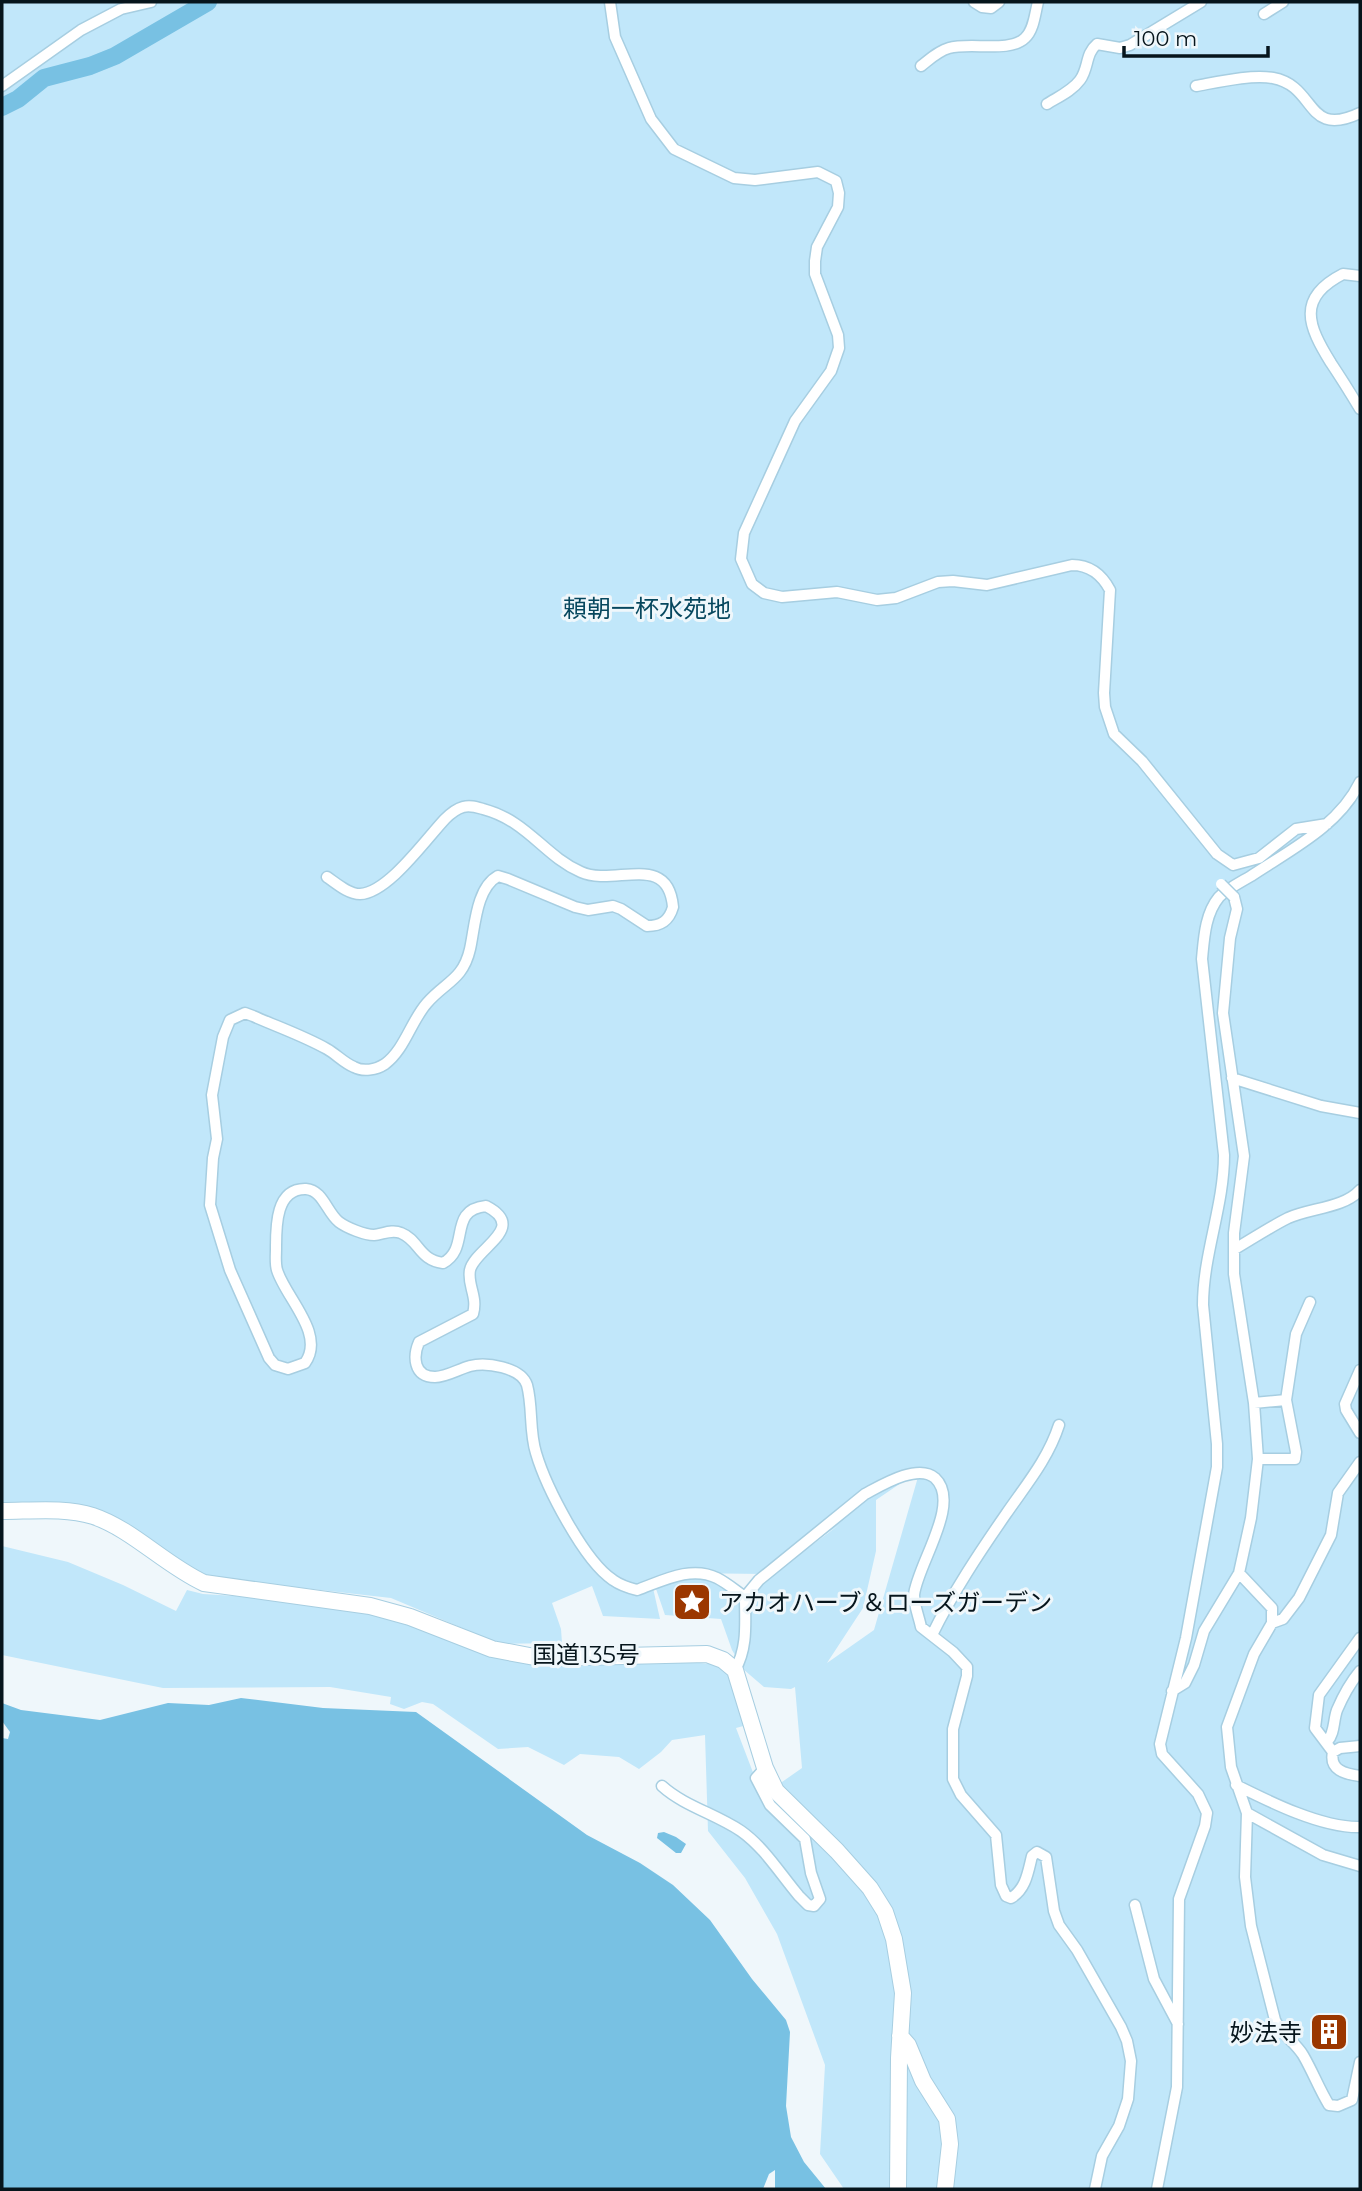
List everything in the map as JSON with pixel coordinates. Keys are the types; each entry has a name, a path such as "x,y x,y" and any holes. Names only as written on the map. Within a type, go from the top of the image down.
{"highway":[{"name":"国道135号","path":"2,1511 76,1512 95,1516 204,1583 370,1606 410,1617 492,1649 540,1658 707,1654 723,1660 735,1670"},
{"path":"735,1670 765,1768 776,1791 870,1888 885,1912 894,1939 903,1993 898,2189"},
{"path":"900,2036 908,2045 923,2081 947,2119 950,2144 945,2189"}],"street":[{"path":"2,86 81,30 121,9 151,2"},
{"path":"610,2 615,37 651,119 674,149 734,178 755,180 818,172 836,181 839,193 838,207 817,247 815,274 838,335 839,348 831,370 795,421 744,533 741,559 752,584 764,593 782,597 838,592 877,600 896,598 938,582 987,585 1072,565 1083,565 1104,580 1110,590 1104,693 1105,707 1114,734 1142,761 1217,854 1233,865 1259,858 1296,829 1327,824"},
{"path":"974,2 991,8 999,2"},
{"path":"922,66 947,48 1019,43 1027,37 1038,2"},
{"path":"1047,104 1082,79 1088,55 1097,44 1120,48 1130,45 1201,2"},
{"path":"1264,14 1283,2"},
{"path":"1196,86 1224,81 1276,78 1294,87 1318,115 1330,121 1343,121 1360,113"},
{"path":"1360,276 1343,274 1319,291 1311,306 1311,324 1317,341 1360,409"},
{"path":"1157,2189 1177,2087 1180,2026 1179,1899 1208,1813 1198,1794 1162,1754 1160,1744 1186,1638 1217,1467 1203,1286 1224,1182 1224,1155 1202,959 1204,933 1209,914 1220,896 1327,824 1346,804 1360,782"},
{"path":"327,877 349,892 359,894 380,887 445,819 456,810 471,805 506,816 567,864 586,874 609,877 638,873 654,876 666,885 673,907 667,920 661,924 647,926 613,906 588,910 575,907 498,876 486,887 473,924 470,948 460,974 427,1002 411,1033 386,1063 376,1069 354,1068 323,1047 245,1013 230,1020 223,1037 212,1095 217,1139 210,1205 230,1270 269,1358 275,1364 288,1369 305,1363 312,1351 302,1314 276,1268 276,1224 282,1203 289,1194 304,1189 311,1190 340,1223 369,1234 396,1231 404,1234 423,1256 443,1263 450,1259 458,1247 461,1223 466,1214 476,1207 486,1206 500,1217 503,1225 500,1235 471,1266 469,1274 476,1304 472,1314 419,1342 414,1352 414,1363 420,1371 436,1377 473,1365 512,1371 525,1379 536,1454 564,1520 611,1578 637,1590 681,1573 709,1576 717,1578 745,1597"},
{"path":"1172,1691 1185,1683 1194,1665 1204,1631 1239,1573 1251,1518 1258,1459 1254,1403 1234,1275 1234,1233 1244,1156 1223,1013 1230,938 1237,909 1234,897 1221,884"},
{"path":"1232,1078 1321,1105 1360,1113"},
{"path":"1235,1250 1287,1219 1354,1197 1360,1190"},
{"path":"1258,1459 1295,1459 1286,1400 1296,1334 1310,1302"},
{"path":"1360,1370 1345,1404 1360,1433"},
{"path":"1254,1403 1286,1400"},
{"path":"932,1635 954,1591 1052,1446 1059,1425"},
{"path":"1272,1623 1283,1619 1299,1598 1331,1535 1338,1493 1360,1462"},
{"path":"735,1670 745,1645 745,1597 759,1580 865,1494 879,1486 920,1472 939,1482 943,1490 940,1521 914,1596 921,1627 967,1667 953,1728 953,1779 961,1795 996,1835 1003,1891 1011,1898 1019,1893 1032,1856 1037,1852 1046,1857 1054,1911 1059,1925 1077,1950 1127,2041 1131,2070 1128,2099 1119,2126 1102,2156 1095,2189"},
{"path":"1239,1573 1272,1608 1272,1623 1254,1654 1227,1727 1231,1767 1247,1813 1245,1877 1251,1926 1280,2032 1303,2053 1318,2088 1329,2105 1338,2106 1352,2100 1360,2062"},
{"path":"1360,1638 1319,1695 1315,1728 1330,1747 1360,1746"},
{"path":"1360,1671 1336,1713 1330,1747 1334,1766 1349,1775 1360,1776"},
{"path":"662,1786 669,1793 720,1818 743,1833 799,1896 808,1905 814,1906 820,1899 811,1873 805,1839 770,1805 756,1778 765,1768"},
{"path":"1236,1785 1324,1821 1360,1827"},
{"path":"1247,1813 1323,1854 1360,1866"},
{"path":"1135,1905 1154,1979 1180,2026"}],"green space":[{"name":"頼朝一杯水苑地","path":"2,2 1360,2 1360,2189 844,2189 820,2154 825,2065 777,1934 745,1878 708,1831 705,1735 672,1740 639,1769 619,1757 580,1754 564,1765 528,1747 498,1749 433,1704 422,1702 404,1709 390,1704 391,1697 330,1687 163,1688 2,1655 2,1546 68,1562 176,1611 187,1590 203,1594 347,1603 540,1658 679,1661 742,1667 732,1650 721,1619 665,1615 655,1586 653,1588 660,1619 603,1616 592,1586 552,1603 561,1629 562,1643 500,1644 391,1598 188,1575 97,1514 2,1502","holes":["920,1470 874,1630 827,1663 863,1608 876,1551 876,1500","839,1525 751,1590 682,1573 767,1574","743,1669 764,1687 795,1687 802,1768 762,1796 736,1728 747,1725"]}],"water":[{"path":"241,1698 323,1708 416,1712 587,1835 640,1863 673,1885 710,1920 752,1979 786,2020 790,2032 786,2106 791,2137 804,2162 826,2189 775,2189 775,2170 769,2174 763,2189 2,2189 2,1738 8,1739 10,1732 2,1721 2,1703 21,1710 100,1720 168,1703 209,1705"},
{"path":"664,1832 686,1844 681,1853 676,1853 657,1838 658,1833"}],"waterway":[{"path":"2,107 18,99 44,78 90,66 115,56 208,2"}],"place":[{"name":"アカオハーブ＆ローズガーデン","path":"692,1602"},
{"name":"妙法寺","path":"1329,2032"}]}
